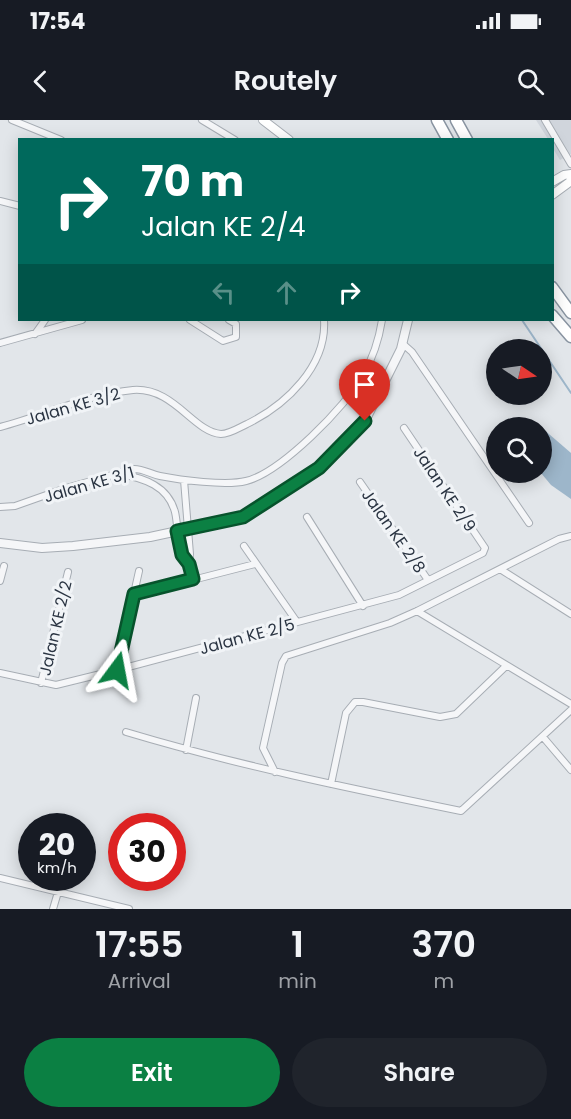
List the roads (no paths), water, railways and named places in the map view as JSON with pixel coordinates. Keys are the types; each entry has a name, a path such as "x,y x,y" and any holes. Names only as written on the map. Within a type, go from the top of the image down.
{"highway":[{"path":"437,120 447,138"},
{"path":"456,120 466,138"},
{"path":"554,290 571,313"},
{"path":"554,317 571,337"}],"main road":[{"path":"262,120 286,138"},
{"path":"554,181 571,174"},
{"path":"554,194 571,181"}],"street":[{"path":"12,120 56,138"},
{"path":"202,120 232,138"},
{"path":"545,120 568,150 571,164"},
{"path":"0,201 18,206"},
{"path":"34,335 44,321"},
{"path":"63,321 68,323"},
{"path":"0,343 77,321"},
{"path":"192,321 223,341 236,337 236,324 232,321"},
{"name":"Jalan KE 3/2","path":"0,427 104,396 133,390 161,394 206,428 222,434 269,413 300,383 320,351 324,321"},
{"name":"Jalan KE 3/1","path":"0,507 15,506 66,488 143,469 156,475 184,480 247,481 294,452 336,411 363,376 380,338 382,321"},
{"path":"0,543 42,548 73,546 150,537 243,517 319,468 365,421 403,344 408,321"},
{"path":"403,344 412,352 529,523"},
{"name":"Jalan KE 2/9","path":"404,428 486,551"},
{"path":"117,474 139,478 163,490 175,512 182,555 189,564"},
{"path":"184,480 189,564 193,579"},
{"name":"Jalan KE 2/8","path":"360,482 428,580"},
{"path":"307,517 363,606"},
{"path":"275,772 263,748 282,663 286,656 390,623 560,539 571,536"},
{"path":"244,546 297,622"},
{"name":"Jalan KE 2/5","path":"0,673 56,685 117,670 399,595 486,551"},
{"path":"134,594 255,564"},
{"path":"0,581 4,566"},
{"path":"500,569 571,614"},
{"path":"117,670 140,571"},
{"name":"Jalan KE 2/2","path":"41,683 68,572"},
{"path":"417,611 571,704"},
{"path":"331,784 346,713 355,702 440,717 456,714 506,666"},
{"path":"186,750 196,698"},
{"path":"126,732 186,750 275,772 461,812 571,710"},
{"path":"543,736 571,770"},
{"path":"0,878 129,909"},
{"path":"53,909 58,892"}],"water":[{"path":"552,437 571,453 571,499 551,485"}],"waterway":[{"path":"523,321 571,393"}]}
